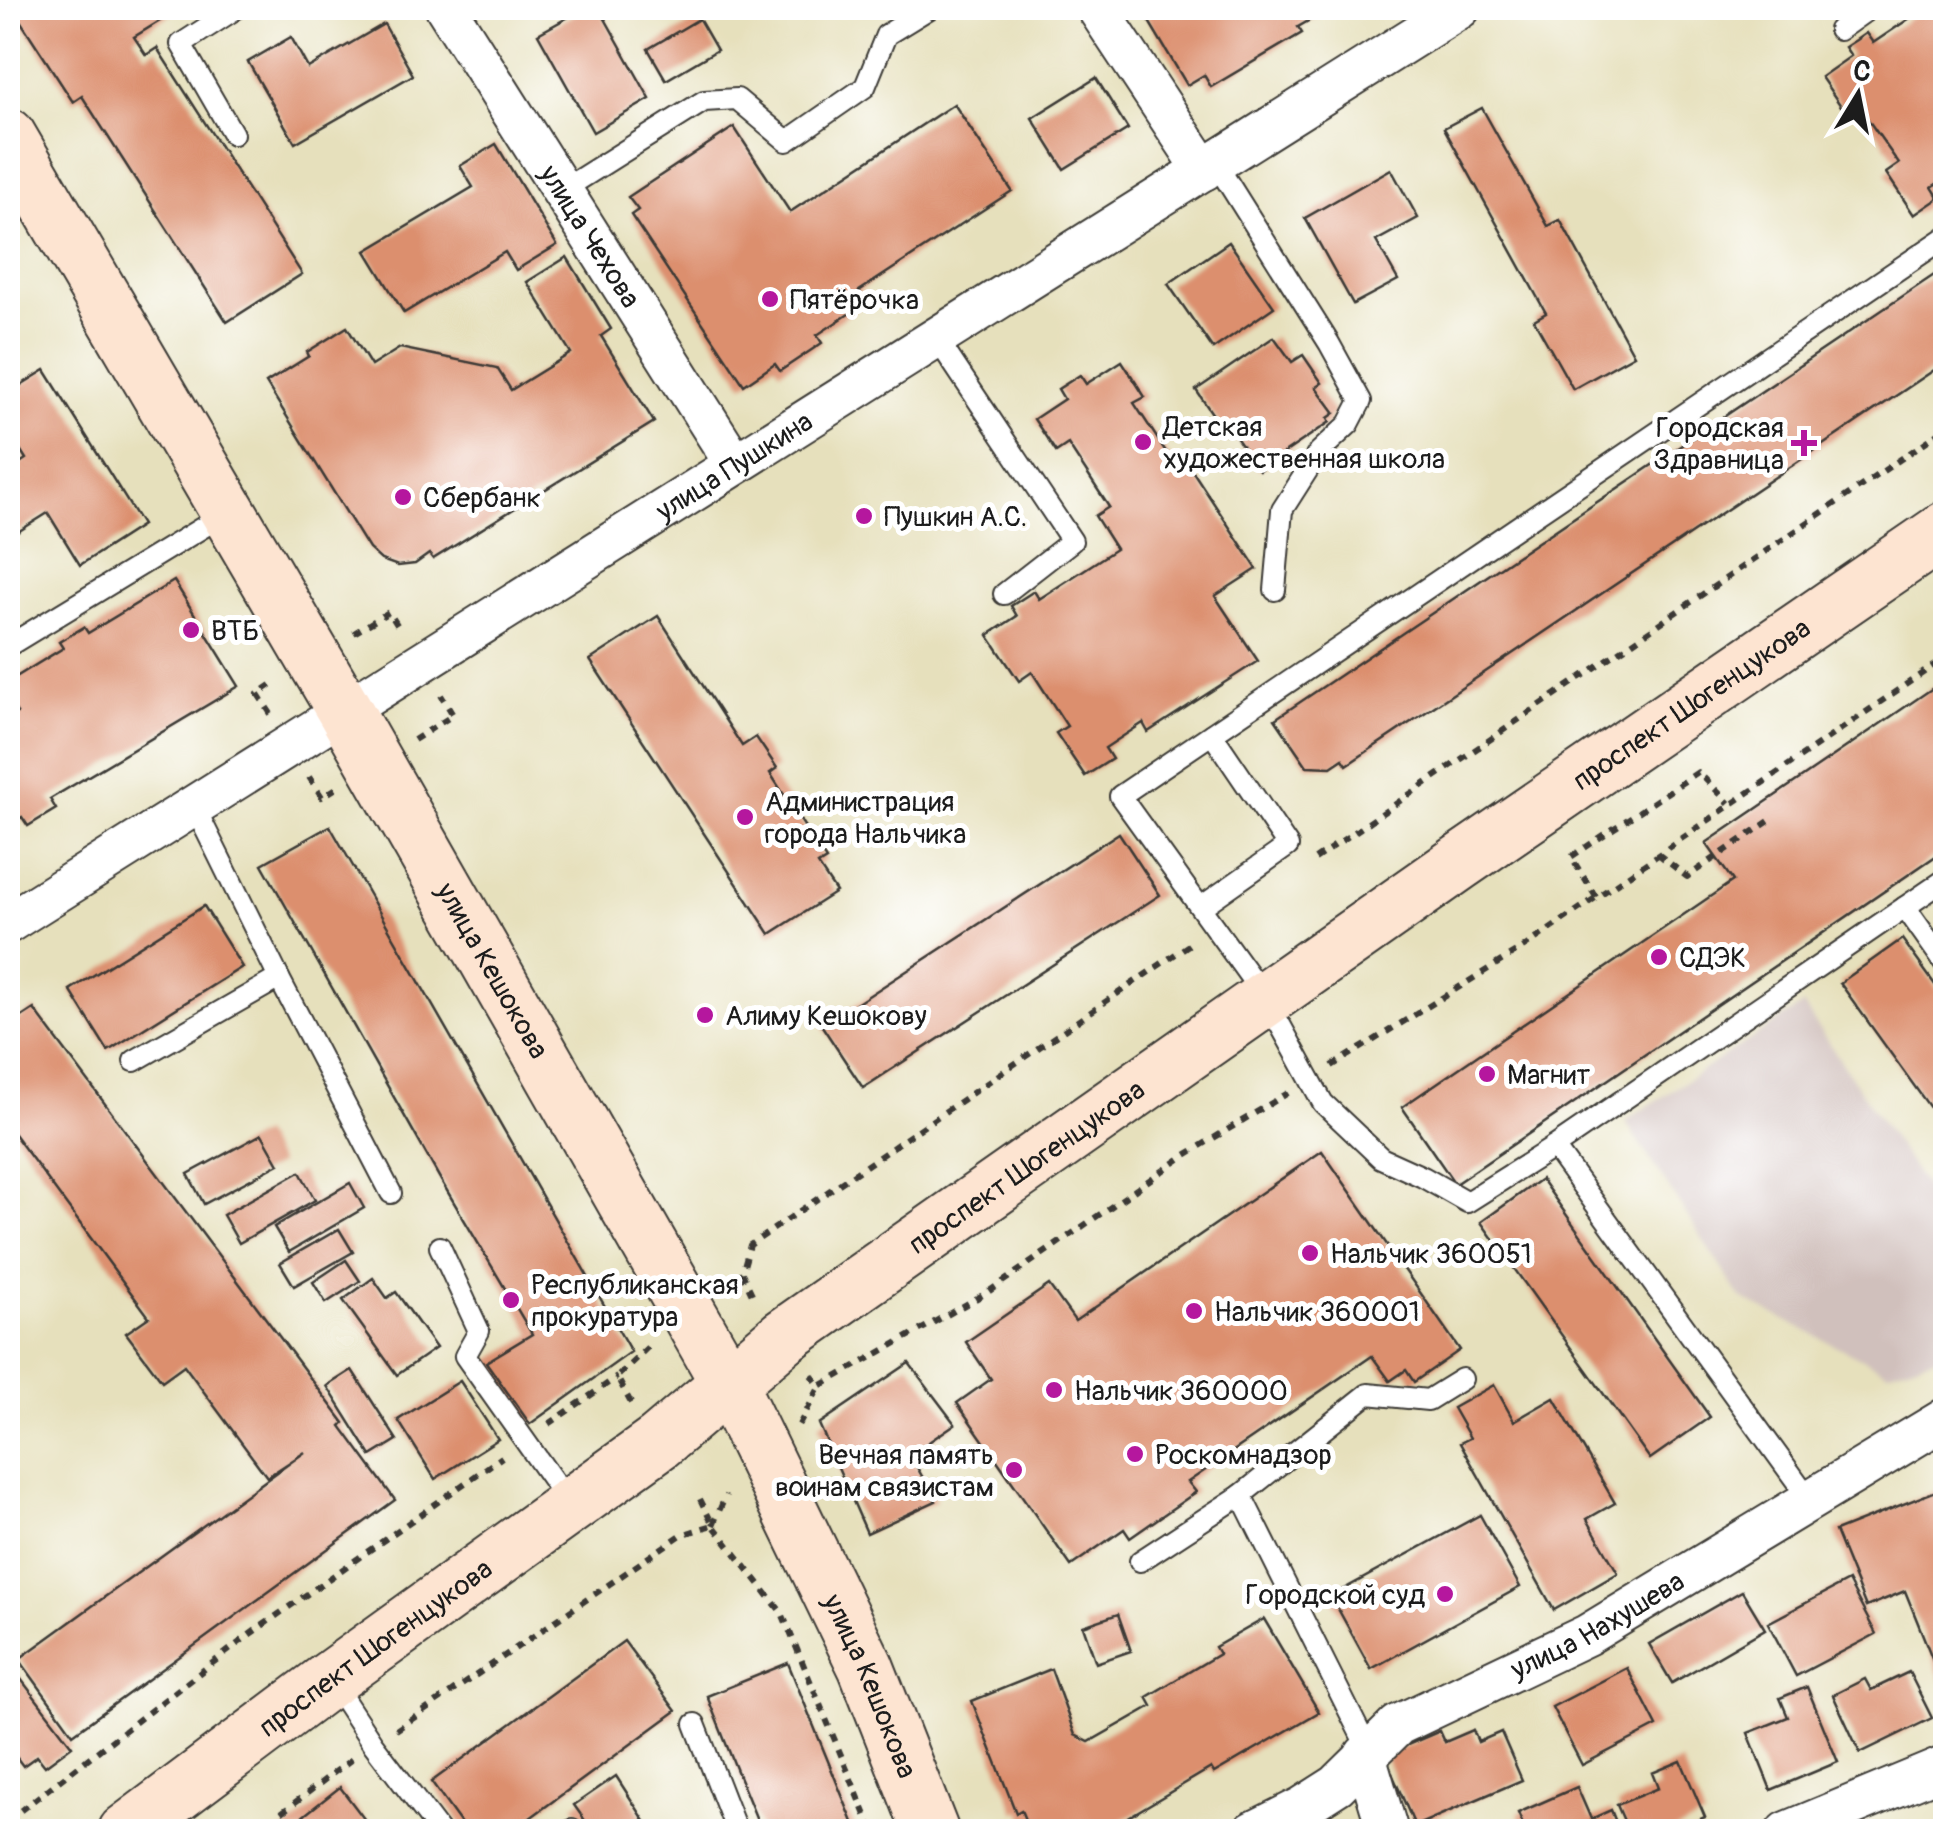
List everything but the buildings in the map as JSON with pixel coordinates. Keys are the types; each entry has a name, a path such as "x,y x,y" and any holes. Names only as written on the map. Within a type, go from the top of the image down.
{"main road":[{"name":"улица Кешокова","path":"8,136 345,711 728,1382 866,1668 932,1832"},
{"name":"проспект Шогенцукова","path":"126,1832 330,1678 658,1442 783,1337 1946,529"}],"street":[{"name":"улица Чехова","path":"446,8 736,464"},
{"path":"1097,8 1209,166"},
{"name":"улица Пушкина","path":"8,923 1460,8"},
{"name":"улица Нахушева","path":"1252,1832 1337,1785 1398,1725 1587,1635 1946,1418"},
{"path":"1367,1753 1388,1832"},
{"path":"1787,1832 1946,1766"}],"lane":[{"path":"233,134 181,44 238,8"},
{"path":"561,191 704,101 738,100 786,141 865,87 886,35 930,8"},
{"path":"1840,30 1870,8"},
{"path":"1209,166 1330,343 1360,401 1349,424 1320,452 1282,510 1275,590"},
{"path":"1946,237 1120,796 1266,998 1323,1103 1380,1158 1467,1202 1554,1147 1946,879"},
{"path":"937,338 1072,541 1004,594"},
{"path":"8,646 228,512"},
{"path":"1201,907 1288,846 1212,734"},
{"path":"194,806 391,1192"},
{"path":"1905,907 1946,966"},
{"path":"134,1061 279,978"},
{"path":"1554,1147 1810,1500"},
{"path":"440,1247 479,1331 465,1356 570,1505"},
{"path":"1140,1560 1241,1495 1368,1394 1428,1400 1462,1380"},
{"path":"1241,1495 1367,1753"},
{"path":"330,1678 440,1832"},
{"path":"696,1724 737,1832"}],"path":[{"path":"1312,860 1946,428"},
{"path":"352,635 389,612 402,632"},
{"path":"797,1429 820,1386 988,1292 1184,1156 1524,947 1946,657"},
{"path":"271,715 258,694 291,673"},
{"path":"413,740 453,715 441,695"},
{"path":"1596,897 1572,857 1698,772 1730,804"},
{"path":"308,776 322,796 349,779"},
{"path":"1658,854 1687,877 1769,821"},
{"path":"752,1294 742,1272 750,1245 1215,927"},
{"path":"723,1284 742,1272"},
{"path":"8,1820 248,1635 617,1378 664,1332"},
{"path":"810,1374 820,1386"},
{"path":"617,1378 631,1403"},
{"path":"713,1526 726,1495"},
{"path":"700,1499 713,1526 782,1613 873,1832"},
{"path":"256,1832 332,1772 680,1535 713,1526"}],"shaded area":[{"path":"1803,1005 1945,1216 1945,1354 1888,1372 1741,1298 1625,1121"}],"place":[{"name":"Пятёрочка","path":"770,299"},
{"name":"Детская художественная школа","path":"1143,442"},
{"name":"Городская Здравница","path":"1804,443"},
{"name":"Сбербанк","path":"403,497"},
{"name":"Пушкин А.С.","path":"864,516"},
{"name":"ВТБ","path":"191,630"},
{"name":"Администрация города Нальчика","path":"745,817"},
{"name":"СДЭК","path":"1659,957"},
{"name":"Алиму Кешокову","path":"705,1015"},
{"name":"Магнит","path":"1487,1074"},
{"name":"Нальчик 360051","path":"1310,1253"},
{"name":"Республиканская прокуратура","path":"511,1300"},
{"name":"Нальчик 360001","path":"1194,1311"},
{"name":"Нальчик 360000","path":"1054,1390"},
{"name":"Роскомнадзор","path":"1135,1454"},
{"name":"Вечная память воинам связистам","path":"1014,1470"},
{"name":"Городской суд","path":"1445,1594"}]}
